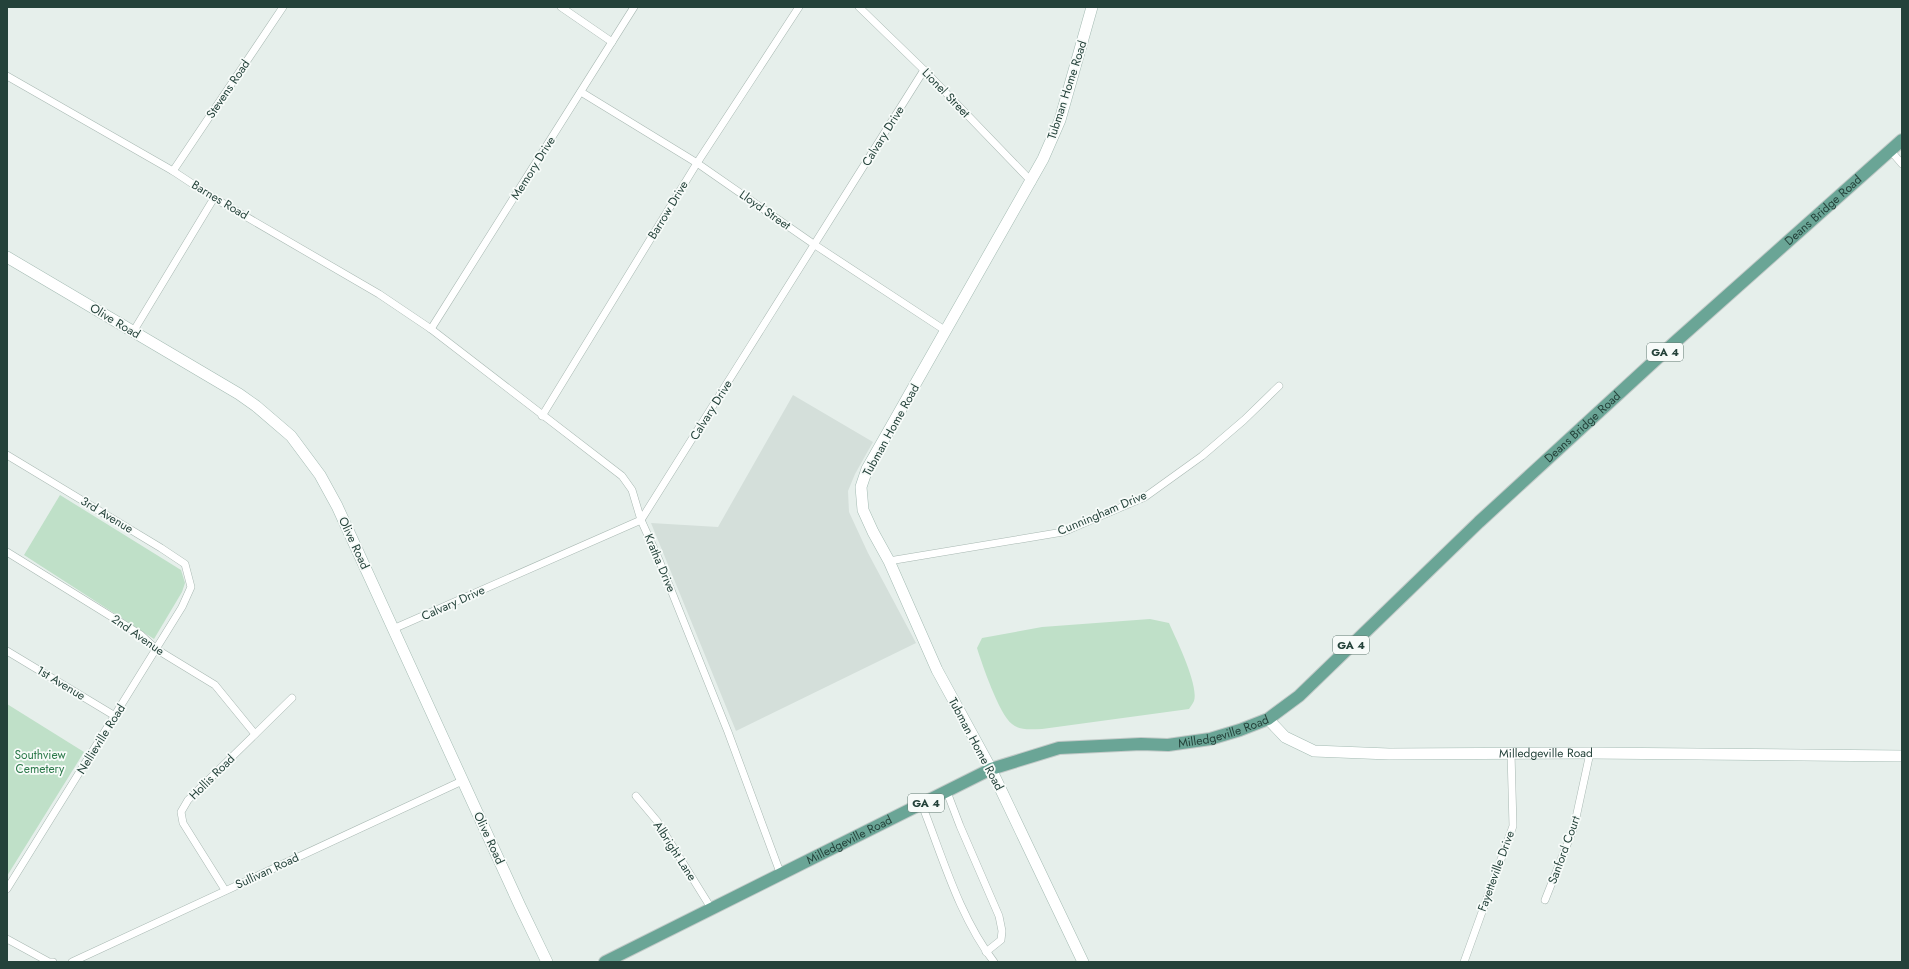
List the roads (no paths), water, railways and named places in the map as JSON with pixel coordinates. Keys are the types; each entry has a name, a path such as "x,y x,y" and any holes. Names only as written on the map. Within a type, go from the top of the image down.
{"main road":[{"name":"Deans Bridge Road","path":"1268,719 1299,696 1485,516 1674,343 1902,140"},
{"name":"Milledgeville Road","path":"605,962 991,770 1059,748 1141,744 1168,745 1210,739 1240,730 1268,719"}],"street":[{"name":"Stevens Road","path":"173,171 284,7"},
{"path":"561,7 612,42"},
{"name":"Memory Drive","path":"431,329 634,7"},
{"name":"Barrow Drive","path":"542,416 697,163 799,7"},
{"name":"Lionel Street","path":"859,7 924,70 1032,182"},
{"name":"Tubman Home Road","path":"1083,962 991,770 937,670 889,561 863,510 861,486 867,469 1032,182 1052,141 1060,120 1092,7"},
{"name":"Calvary Drive","path":"393,629 642,520 924,70"},
{"name":"Barnes Road","path":"7,76 173,171 214,198 372,290 431,329"},
{"name":"Lloyd Street","path":"581,92 697,163 815,245 946,331"},
{"path":"1890,150 1902,164"},
{"path":"133,332 214,198"},
{"name":"Olive Road","path":"7,257 239,394 271,418 291,436 320,475 328,489 547,962"},
{"name":"Kratha Drive","path":"431,329 542,416 622,476 632,490 642,520 725,725 781,875"},
{"name":"Cunningham Drive","path":"889,561 1063,532 1145,497 1202,456 1244,420 1279,386"},
{"name":"3rd Avenue","path":"7,455 185,564 191,587"},
{"name":"2nd Avenue","path":"7,552 141,635 156,649 215,685 255,734"},
{"name":"Nellieville Road","path":"7,888 182,607 191,587"},
{"name":"1st Avenue","path":"7,651 115,716"},
{"name":"Hollis Road","path":"225,890 183,823 181,812 188,800 292,698"},
{"name":"Milledgeville Road","path":"1268,719 1285,737 1314,751 1389,754 1590,753 1902,756"},
{"name":"Fayetteville Drive","path":"1464,962 1513,826 1511,753"},
{"name":"Sanford Court","path":"1545,900 1574,827 1590,753"},
{"name":"Sullivan Road","path":"72,962 462,781"},
{"path":"947,792 999,916 1002,931 1001,940 986,952"},
{"name":"Albright Lane","path":"636,796 657,821 711,908"},
{"path":"922,805 957,897 973,931 994,962"},
{"path":"7,939 49,962 53,962"}],"park label":[{"name":"Southview Cemetery","path":"40,762"}]}
